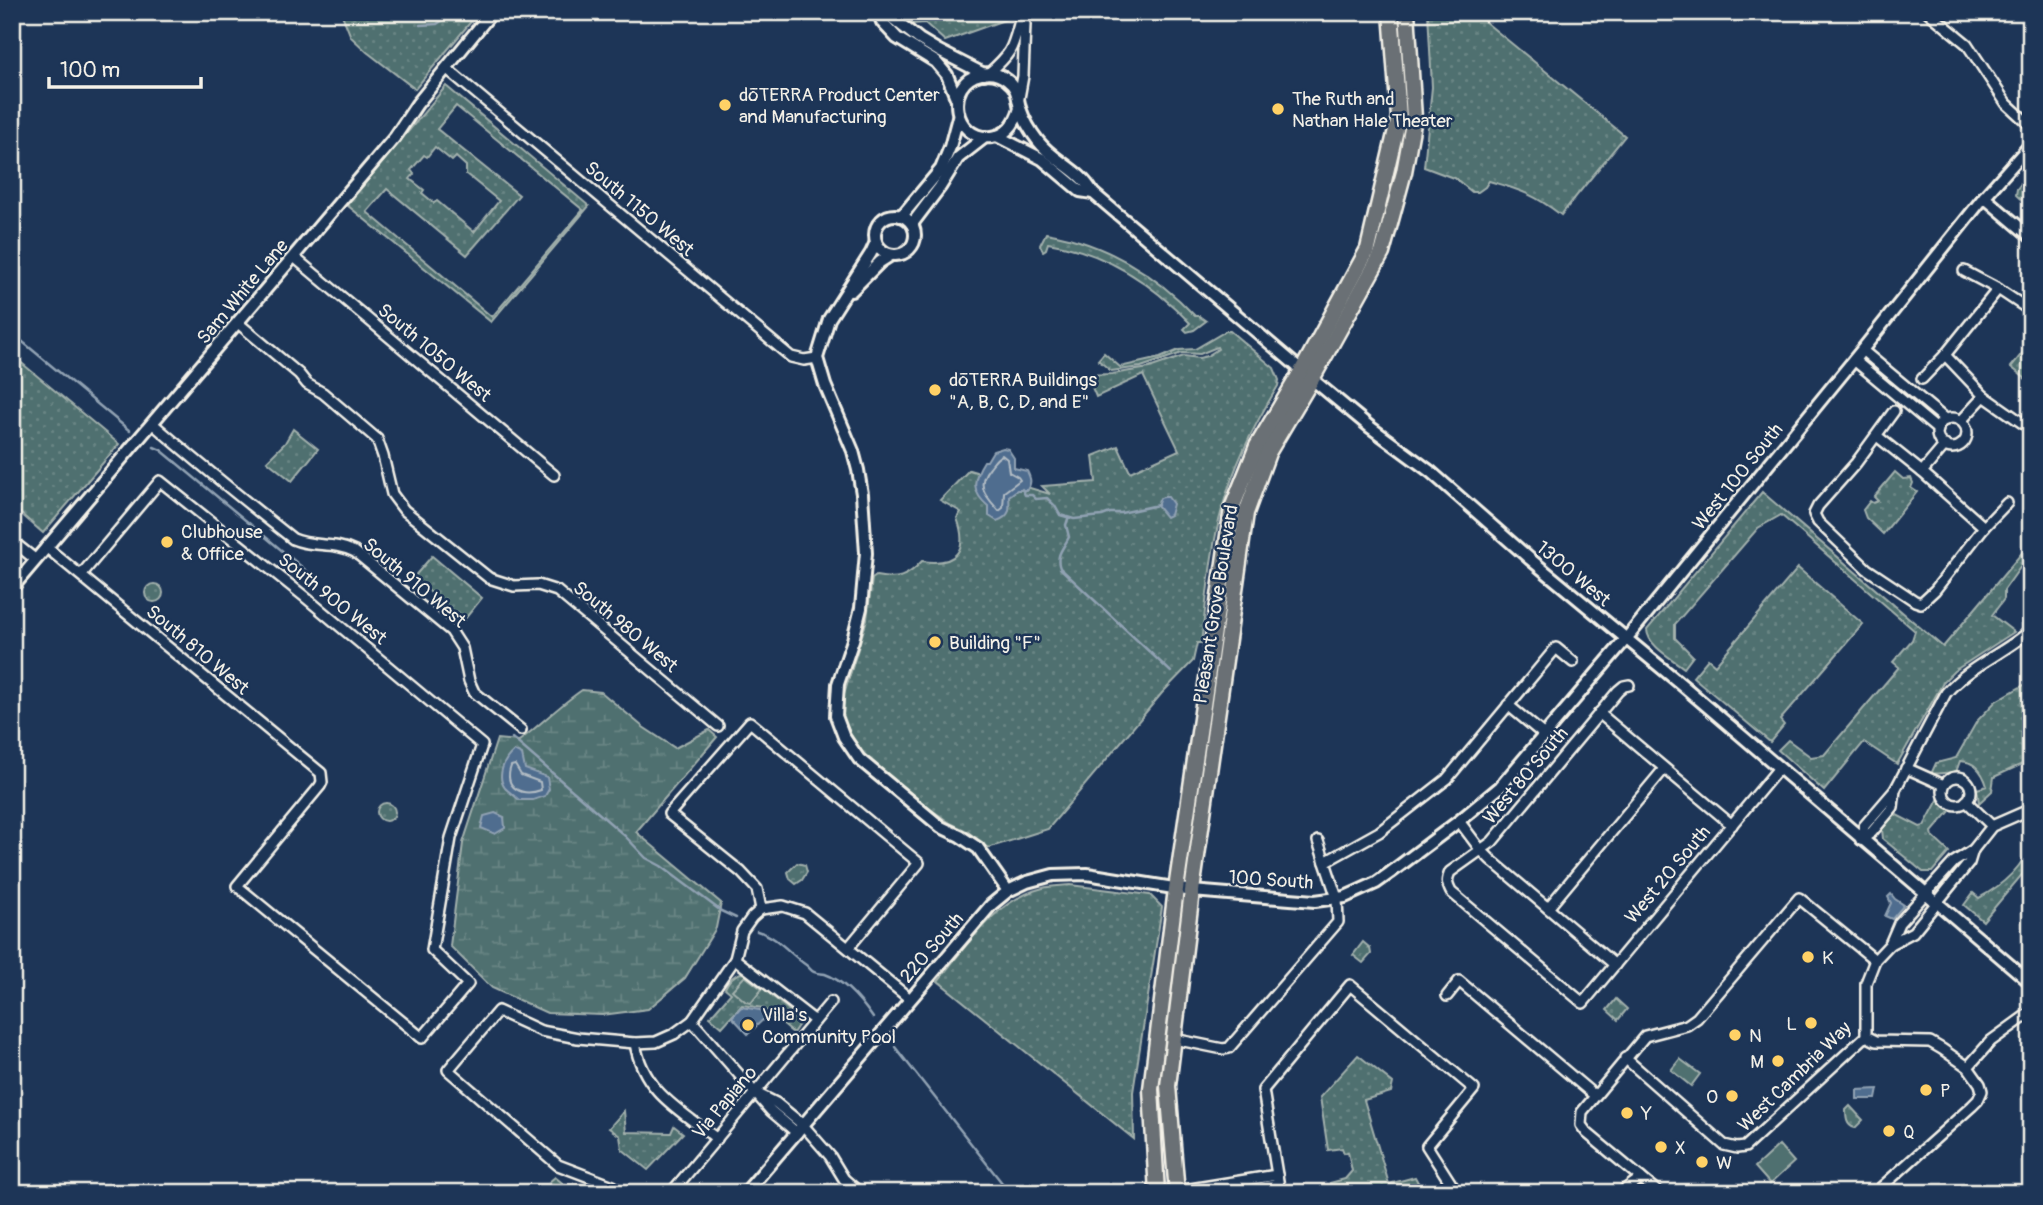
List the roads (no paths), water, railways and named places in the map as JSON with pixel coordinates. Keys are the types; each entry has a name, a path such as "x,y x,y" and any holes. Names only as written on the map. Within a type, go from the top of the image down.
{"main road":[{"name":"Pleasant Grove Boulevard","path":"1307,375 1368,249 1399,117 1391,12"},
{"name":"Pleasant Grove Boulevard","path":"1157,1193 1151,1089 1184,890 1232,508 1257,446 1307,375 1382,253 1404,172 1414,118 1408,12"},
{"name":"Pleasant Grove Boulevard","path":"1179,1193 1168,1086 1174,1039 1184,890"}],"street":[{"name":"Sam White Lane","path":"12,587 395,137 417,104 492,12"},
{"path":"1928,12 1967,44 2006,103 2031,126"},
{"path":"878,14 890,16 919,39 953,59 986,74 999,75 1008,80 1015,88 1028,127 1040,144 1079,174 1093,193"},
{"path":"878,14 897,38 936,62 947,75 957,100"},
{"path":"891,255 882,250 876,242 878,224 886,217 900,216 905,212 941,169 958,117 959,92 969,80 986,74 1003,61 1012,48 1021,15"},
{"path":"912,224 958,158 1013,125 1023,76 1024,24 1021,15"},
{"name":"South 1150 West","path":"446,68 791,357 804,360 817,358"},
{"path":"958,117 972,133 991,137 1042,159 1080,191 1093,193"},
{"name":"West 100 South","path":"1459,821 1500,787 1626,639 1862,351 1984,197 2031,144"},
{"name":"1300 West","path":"1093,193 1307,375 1370,427 1431,472 2031,983"},
{"path":"1984,197 2031,237"},
{"path":"841,300 880,262 891,255 904,253 913,244 915,237 912,224 900,216"},
{"path":"876,242 829,319 817,358 858,470 866,553 861,608 836,694 837,722 849,747 859,759 941,827 978,848 1008,891"},
{"name":"South 1050 West","path":"294,257 554,475"},
{"path":"1964,271 2031,311"},
{"path":"1922,379 1998,289"},
{"name":"South 980 West","path":"238,323 299,374 307,384 323,393 377,439 392,494 404,510 489,578 514,586 538,586 557,592 719,726"},
{"path":"1862,351 1946,420"},
{"path":"1945,355 1984,396 2031,429"},
{"path":"1854,360 1938,430"},
{"path":"1961,421 1984,396"},
{"path":"1894,411 1814,514 1818,522 1867,569 1922,603 2007,503"},
{"path":"1954,418 1961,421 1966,429 1966,439 1959,446 1945,445 1939,439 1938,430 1942,422 1954,418"},
{"name":"South 910 West","path":"152,423 293,539 339,545 355,552 451,631 462,648 469,681 474,691 521,730"},
{"path":"1877,436 1984,527"},
{"path":"1922,472 1945,445"},
{"name":"South 900 West","path":"81,575 160,481 305,597 482,745 451,838 432,950 468,984 422,1038 237,886 322,782"},
{"path":"12,541 36,560"},
{"name":"South 810 West","path":"46,547 321,773 322,782"},
{"path":"1861,839 1864,826 1895,790 1955,683 2031,630"},
{"path":"1325,862 1379,832 1447,779 1556,648 1573,662"},
{"name":"West 80 South","path":"1583,1003 1451,892 1447,884 1450,872 1492,842 1618,691 1629,685"},
{"path":"1508,705 1544,735"},
{"path":"1599,713 1732,825"},
{"path":"761,909 757,889 741,872 669,814 750,722 919,863 849,947"},
{"name":"West 20 South","path":"1583,1003 1779,768"},
{"path":"1906,768 1944,785"},
{"path":"1548,908 1664,769"},
{"path":"1953,777 1962,778 1971,790 1966,801 1959,805 1949,803 1943,794 1944,785 1953,777"},
{"path":"1966,801 1992,826"},
{"path":"1932,897 1954,862 1973,850 1992,826 2031,809"},
{"path":"1459,821 1480,849 1615,965"},
{"name":"100 South","path":"1184,890 1315,901 1345,897 1376,883 1459,821"},
{"path":"1174,1039 1228,1048 1338,922 1337,898 1318,841"},
{"name":"220 South","path":"745,1193 991,905 1008,891 1027,882 1053,875 1087,874 1184,890"},
{"name":"West Cambria Way","path":"1625,1058 1724,1145 1745,1147 1866,1036 1866,983 1875,960 1889,944 1899,923 1932,897"},
{"name":"West Cambria Way","path":"1889,944 1913,932 1932,897"},
{"path":"1659,1193 1581,1125 1582,1112 1594,1095 1645,1036 1687,1025 1698,1018 1799,898 1875,960"},
{"path":"621,1193 613,1186 558,1165 448,1070 498,1011 541,1031 578,1038 656,1042 674,1034 692,1021 735,959 742,931 752,917 761,909 783,906 805,913 910,999"},
{"path":"735,959 815,1021"},
{"path":"1447,996 1459,981 1594,1095"},
{"path":"1278,1184 1262,1090 1350,985 1474,1089 1427,1146 1457,1193"},
{"name":"Via Papiano","path":"671,1193 831,1002"},
{"path":"1968,1067 1991,1041 2031,1012"},
{"path":"692,1021 771,1111 800,1129 830,1156 844,1179 860,1193"},
{"path":"1866,1036 1876,1041 1930,1042 1968,1067 1982,1091 1972,1106 1875,1193"},
{"path":"635,1043 643,1073 660,1095 717,1139"},
{"path":"1620,1193 1641,1178"},
{"path":"1179,1193 1184,1190 1278,1184"},
{"path":"1237,1193 1278,1184"}],"water":[{"path":"1008,449 1014,458 1014,468 1027,471 1030,483 1027,490 1017,490 1009,496 1009,512 997,521 989,516 989,507 979,496 975,486 977,474 984,461 987,461 993,451"},
{"path":"1168,497 1173,504 1170,515 1166,517 1157,506 1160,498"},
{"path":"514,751 522,755 525,769 547,777 549,789 545,796 533,800 519,800 505,788 501,778 502,768"},
{"path":"495,813 504,817 505,828 495,834 481,828 484,816"},
{"path":"1891,894 1904,905 1892,919 1885,916 1891,903 1888,897"},
{"name":"Villa's Community Pool","path":"741,1007 760,1010 768,1015 748,1034 732,1017"},
{"path":"1878,1089 1876,1099 1857,1099 1857,1090"}],"waterway":[{"path":"420,25 437,24 446,18"},
{"path":"12,333 130,431"},
{"path":"154,447 309,573"},
{"path":"1022,489 1025,495 1032,495 1036,499 1047,498 1060,515 1074,519 1158,505"},
{"path":"1068,519 1066,525 1069,537 1059,556 1060,568 1171,672"},
{"path":"512,738 625,836 646,858 661,866 721,911 736,918"},
{"path":"757,931 777,941 813,971 832,977 846,987 873,1018"},
{"path":"895,1047 1010,1193"}],"place":[{"name":"dōTERRA Product Center and Manufacturing","path":"725,105"},
{"name":"The Ruth and Nathan Hale Theater","path":"1278,109"},
{"name":"dōTERRA Buildings \"A, B, C, D, and E\"","path":"935,390"},
{"name":"Clubhouse & Office","path":"167,542"},
{"name":"Building \"F\"","path":"935,642"},
{"name":"K","path":"1808,957"},
{"name":"L","path":"1811,1023"},
{"name":"Villa's Community Pool","path":"748,1025"},
{"name":"N","path":"1735,1035"},
{"name":"M","path":"1778,1061"},
{"name":"P","path":"1926,1090"},
{"name":"O","path":"1732,1096"},
{"name":"Y","path":"1627,1113"},
{"name":"Q","path":"1889,1131"},
{"name":"X","path":"1661,1147"},
{"name":"W","path":"1702,1162"}]}
